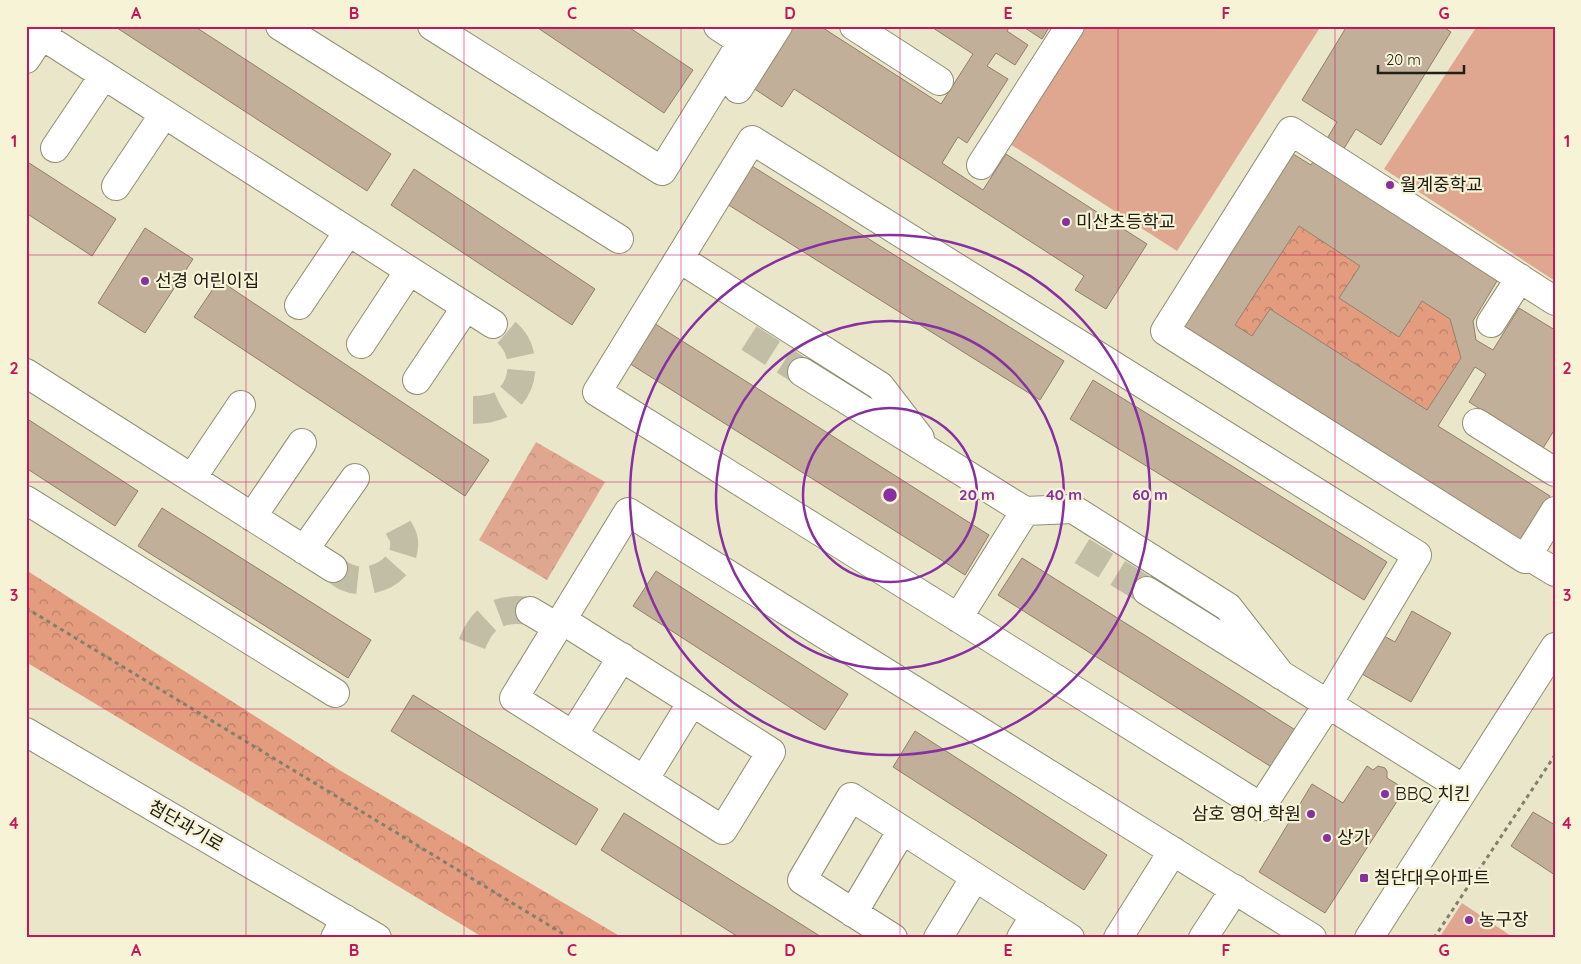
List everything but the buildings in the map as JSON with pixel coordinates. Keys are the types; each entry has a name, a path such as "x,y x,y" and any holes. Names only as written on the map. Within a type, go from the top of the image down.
{"main road":[{"path":"280,26 619,238"},
{"path":"432,26 662,171 747,34 718,26"},
{"path":"738,89 778,26"},
{"path":"854,26 939,80"},
{"path":"981,165 1070,26"},
{"path":"26,59 39,29 104,76 492,324"},
{"path":"55,148 104,76"},
{"path":"116,186 164,114"},
{"path":"1555,301 1291,131 1165,331 1525,559 1555,512"},
{"path":"752,140 1417,555 1328,704 1261,807 958,618 597,392 752,140"},
{"path":"299,305 348,232"},
{"path":"680,258 880,386 932,453"},
{"path":"361,344 409,271"},
{"path":"1491,323 1520,278"},
{"path":"417,380 466,307"},
{"path":"802,372 1025,512 1073,509 1228,607 1281,675"},
{"path":"26,373 333,568"},
{"path":"192,478 242,405"},
{"path":"1477,423 1555,472"},
{"path":"252,517 302,443"},
{"path":"304,550 355,478"},
{"path":"26,500 335,693"},
{"path":"530,611 559,623 622,657 771,752 723,830 514,698 559,623 628,512 1312,938"},
{"path":"958,618 1025,512"},
{"path":"1528,555 1555,572"},
{"path":"1147,591 1464,789"},
{"path":"1369,938 1555,647"},
{"path":"573,735 622,657"},
{"path":"644,780 692,702"},
{"name":"첨단과기로","path":"26,732 340,929 377,938"},
{"path":"893,938 802,880 851,797 975,877 1028,926 1070,938"},
{"path":"854,913 902,830"},
{"path":"1118,938 1173,851"},
{"path":"938,938 975,877"},
{"path":"1203,938 1235,890"}],"path":[{"path":"26,608 570,938"},
{"path":"1434,938 1555,755"}],"green space":[{"path":"1085,26 1321,26 1177,251 1010,144"},
{"path":"1477,26 1555,26 1555,281 1384,169"},
{"path":"1299,226 1360,266 1339,298 1399,337 1422,301 1450,319 1461,358 1427,410 1270,309 1252,336 1235,325"},
{"path":"536,442 605,482 547,580 479,540"},
{"path":"26,570 341,771 623,938 484,938 26,662"},
{"name":"농구장","path":"1462,903 1514,938 1439,938"}],"tunnel":[{"path":"473,410 487,409 500,405 509,398 519,380 521,359 518,349 506,332 493,324"},
{"path":"749,338 802,372"},
{"path":"333,568 344,576 356,580 376,578 385,574 400,561 403,552 404,539 398,527"},
{"path":"1082,551 1147,591"},
{"path":"472,644 481,626 493,616 501,612 530,611"}],"place":[{"name":"월계중학교","path":"1390,185"},
{"name":"미산초등학교","path":"1066,222"},
{"name":"선경 어린이집","path":"145,281"},
{"name":"BBQ 치킨","path":"1385,794"},
{"name":"삼호 영어 학원","path":"1311,814"},
{"name":"상가","path":"1327,838"},
{"name":"첨단대우아파트","path":"1364,878"},
{"name":"농구장","path":"1469,920"}]}
